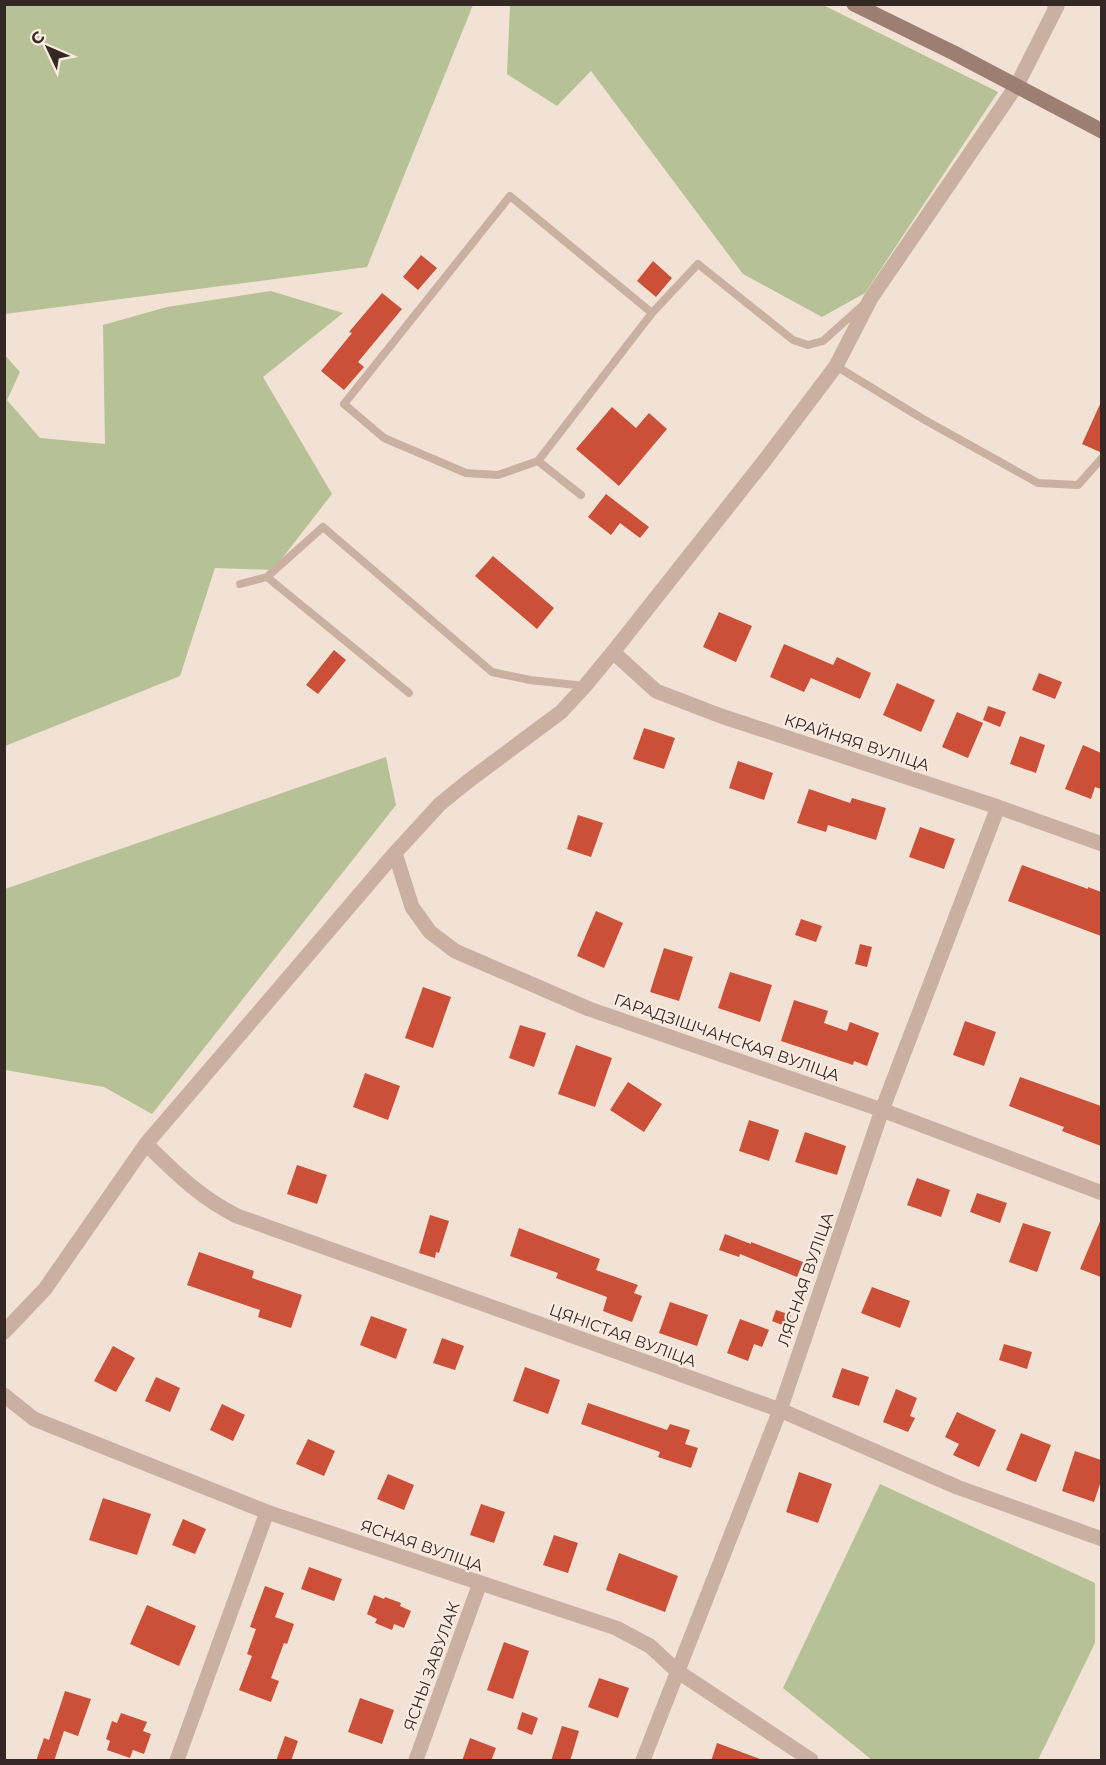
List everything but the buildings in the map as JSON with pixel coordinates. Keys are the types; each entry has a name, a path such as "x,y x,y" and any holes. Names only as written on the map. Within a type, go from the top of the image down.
{"main road":[{"path":"854,4 1017,85 1101,131"}],"street":[{"path":"4,1332 45,1289 146,1144 395,853 440,804 561,712 613,652 765,460 836,366 872,298 1017,85 1057,6 1054,4"},
{"name":"КРАЙНЯЯ ВУЛІЦА","path":"613,652 656,691 721,716 998,807 1101,844"},
{"name":"ЛЯСНАЯ ВУЛІЦА","path":"643,1761 780,1410 882,1110 998,807"},
{"name":"ГАРАДЗІШЧАНСКАЯ ВУЛІЦА","path":"395,853 412,907 430,932 456,951 589,1009 882,1110 1101,1192"},
{"name":"ЦЯНІСТАЯ ВУЛІЦА","path":"146,1144 190,1187 214,1205 237,1216 780,1410 957,1487 1101,1539"},
{"name":"ЯСНАЯ ВУЛІЦА","path":"4,1395 34,1419 267,1512 616,1628 650,1646 677,1671 811,1761"},
{"path":"177,1761 267,1512"},
{"name":"ЯСНЫ ЗАВУЛАК","path":"416,1761 480,1583"}],"lane":[{"path":"652,313 510,196 344,404 384,438 466,473 498,475 538,461 652,313 698,264 793,340 808,345 823,341 872,298"},
{"path":"836,366 923,419 1038,483 1078,485 1101,458"},
{"path":"538,461 581,495"},
{"path":"240,584 267,577 323,527 492,672 530,680 585,686"},
{"path":"267,577 409,693"}],"green space":[{"path":"821,4 998,92 865,293 822,317 743,274 591,71 557,106 507,74 510,5"},
{"path":"4,5 473,5 367,267 5,314"},
{"path":"271,291 343,313 263,377 332,494 273,570 215,568 180,676 5,746 4,354 20,372 7,400 40,438 105,444 103,325 167,307"},
{"path":"386,757 396,805 152,1114 104,1087 5,1070 5,889"},
{"path":"880,1484 1095,1583 1095,1643 1038,1760 872,1760 783,1688"}]}
